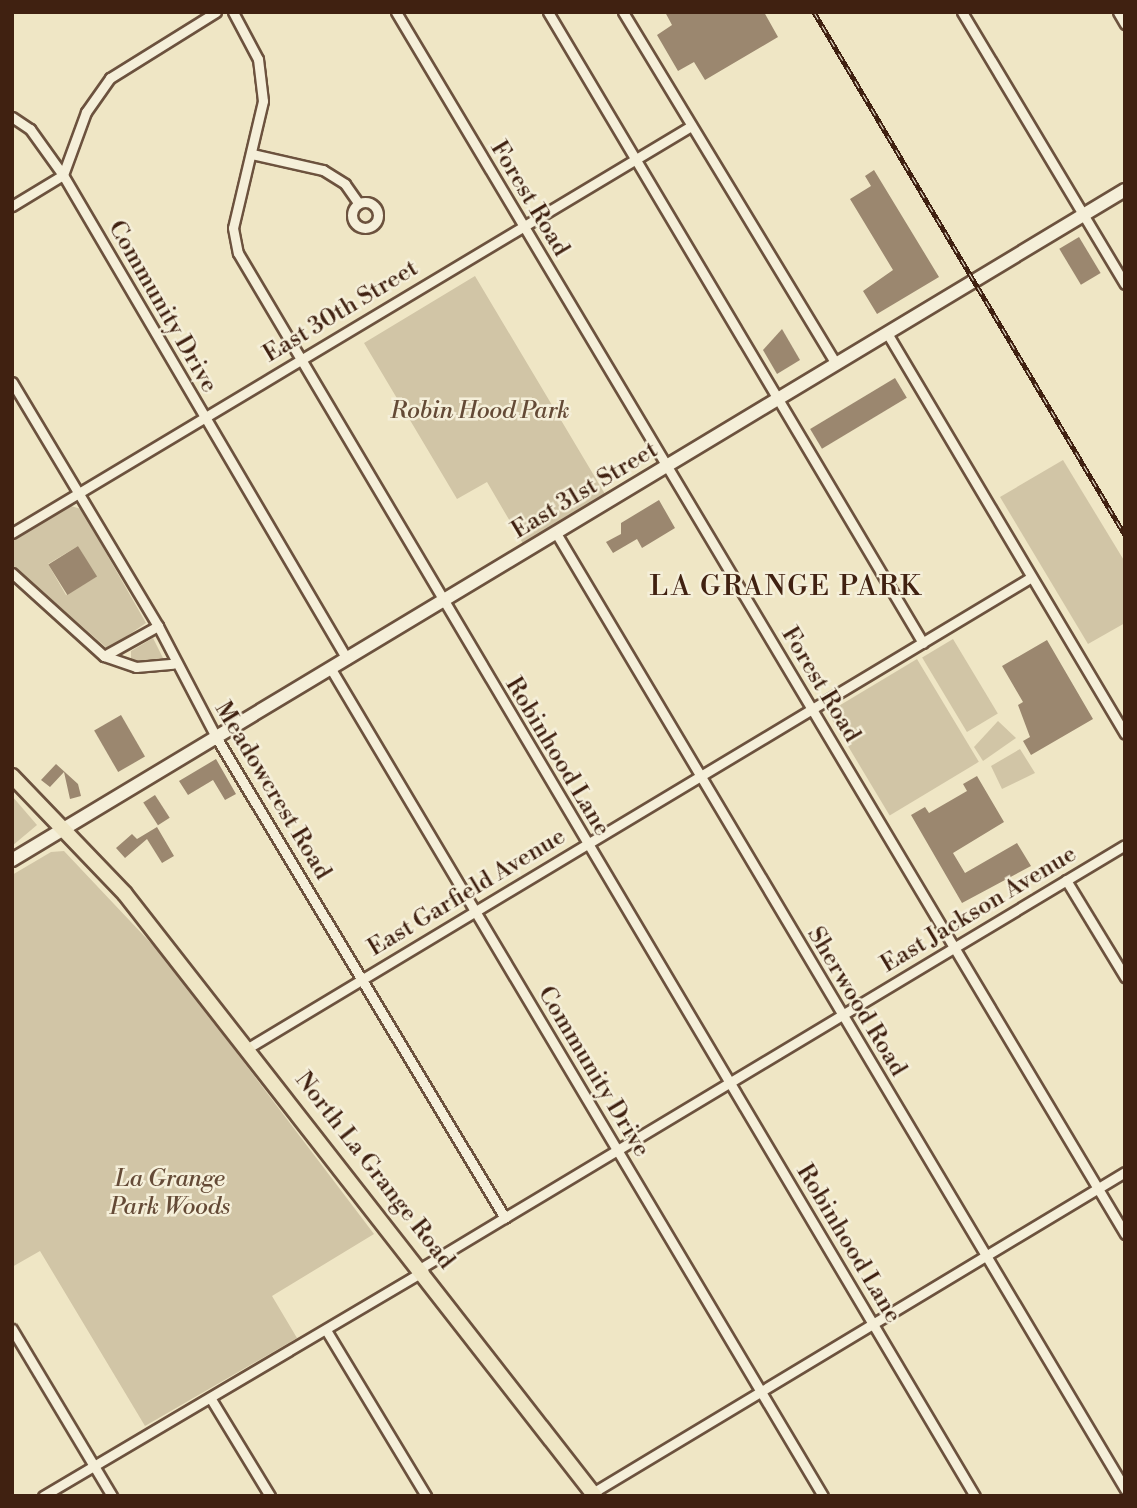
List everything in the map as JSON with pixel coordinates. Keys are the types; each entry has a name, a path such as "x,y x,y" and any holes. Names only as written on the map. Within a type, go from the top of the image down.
{"main road":[{"name":"East 31st Street","path":"12,860 1125,190"},
{"path":"12,776 66,827"},
{"name":"North La Grange Road","path":"66,827 111,878 248,1048 422,1269 592,1495"}],"street":[{"path":"12,206 63,175 86,112 110,78 216,12"},
{"name":"Robinhood Lane","path":"233,12 262,81 253,154 233,244 299,360 975,1496"},
{"name":"Forest Road","path":"396,12 1125,1234"},
{"path":"548,12 923,642"},
{"path":"623,12 835,364"},
{"path":"962,12 1125,284"},
{"path":"1118,12 1125,24"},
{"name":"Community Drive","path":"12,117 30,129 63,175 347,659"},
{"name":"East 30th Street","path":"12,533 691,126"},
{"path":"253,154 323,170 345,184 359,204"},
{"path":"887,333 1125,734"},
{"name":"Meadowcrest Road","path":"12,382 158,626 173,664 216,737 505,1218"},
{"name":"Sherwood Road","path":"556,533 1125,1489"},
{"path":"12,573 104,656 136,667 173,664"},
{"name":"East Garfield Avenue","path":"248,1048 1030,578"},
{"path":"104,656 158,626"},
{"name":"Community Drive","path":"331,668 823,1496"},
{"name":"East Jackson Avenue","path":"43,1496 326,1330 617,1150 1125,845"},
{"path":"1066,880 1125,977"},
{"path":"592,1495 760,1390 1125,1172"},
{"path":"12,1329 111,1496"},
{"path":"326,1330 426,1496"},
{"path":"211,1399 270,1496"}],"green space":[{"name":"Robin Hood Park","path":"475,276 608,499 525,547 487,482 457,499 364,343"},
{"path":"1063,460 1125,562 1125,623 1088,644 1000,497"},
{"path":"71,506 81,509 146,623 108,649 12,565 12,541","holes":["78,546 96,577 66,595 48,564"]},
{"path":"153,638 164,660 131,661 131,651"},
{"path":"953,639 998,714 967,732 922,658"},
{"path":"917,659 979,762 890,815 828,713"},
{"path":"998,721 1016,738 983,761 974,747"},
{"path":"1020,749 1035,773 1002,789 991,766"},
{"path":"12,796 37,825 12,846"},
{"name":"La Grange Park Woods","path":"64,851 164,957 374,1234 272,1296 297,1338 145,1426 40,1251 12,1267 12,875 51,852"}],"building":[{"path":"665,12 764,12 778,37 705,80 694,62 678,71 657,35 672,25"},
{"path":"874,170 939,277 877,314 863,291 893,270 850,199 871,186 865,176"},
{"path":"1079,237 1101,273 1081,285 1059,249"},
{"path":"782,329 800,360 777,374 763,350"},
{"path":"895,378 907,398 822,449 810,429"},
{"path":"659,500 675,528 642,548 637,539 613,553 606,542 621,534 621,523"},
{"path":"78,546 97,577 67,595 48,565"},
{"path":"1047,640 1093,719 1031,755 1023,741 1030,737 1018,705 1023,702 1002,666"},
{"path":"121,715 145,757 118,772 94,730"},
{"path":"216,759 236,794 225,800 213,780 188,795 179,781"},
{"path":"56,764 78,784 81,796 70,799 64,772 50,787 41,780"},
{"path":"977,776 1004,822 953,853 965,873 1017,843 1031,866 962,903 911,815 925,807 929,813 967,791 963,784"},
{"path":"155,795 170,818 158,825 143,803"},
{"path":"157,827 174,856 162,863 147,839 125,858 116,848 132,834 137,839"}],"railway":[{"path":"814,12 1125,535"}],"district":[{"name":"LA GRANGE PARK","path":"786,587"}]}
